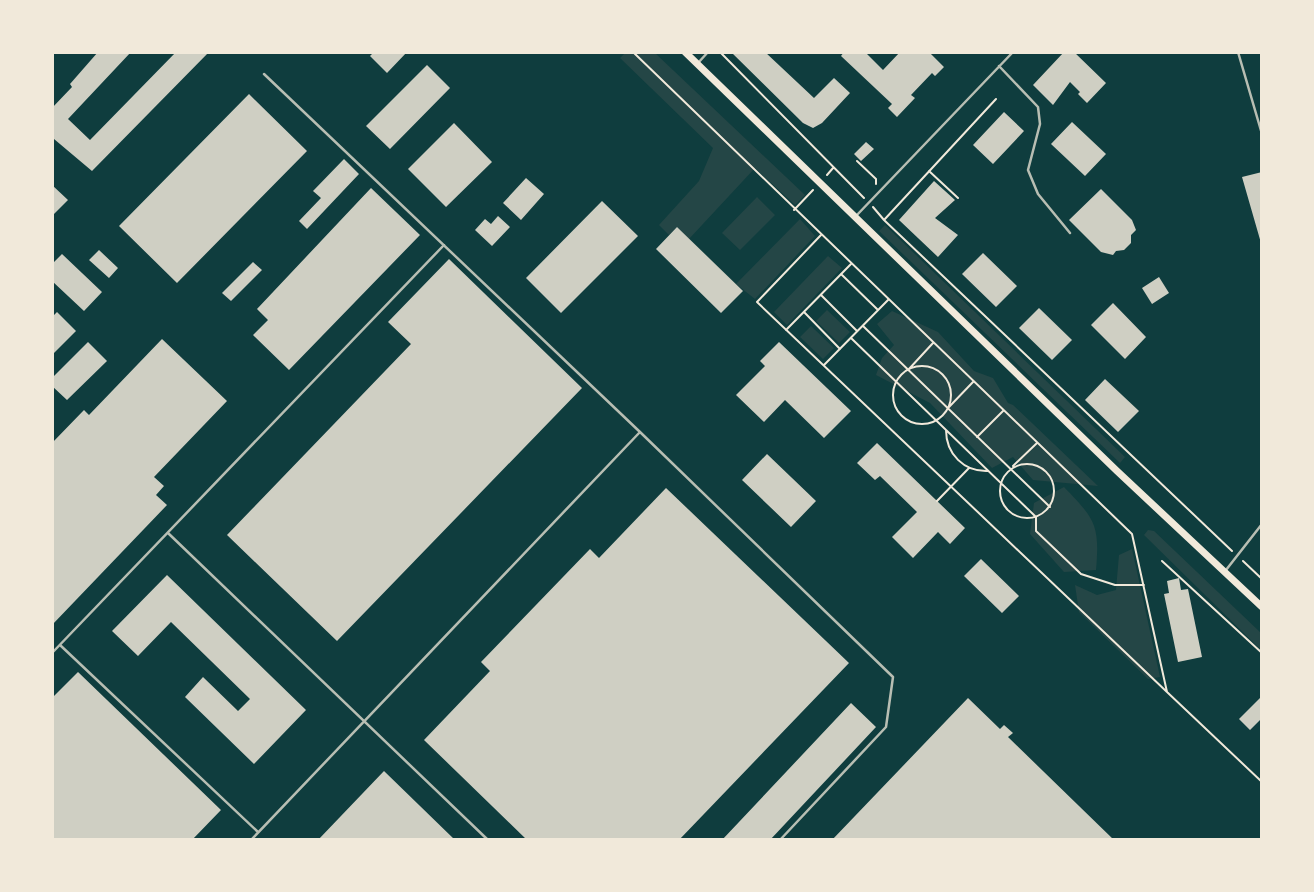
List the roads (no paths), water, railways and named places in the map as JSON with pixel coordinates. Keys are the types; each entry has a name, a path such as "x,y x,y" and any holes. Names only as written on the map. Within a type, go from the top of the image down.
{"main road":[{"path":"685,52 1117,471 1262,607"}],"lane":[{"path":"697,64 708,52"},
{"path":"855,218 1013,52"},
{"path":"1238,52 1262,134"},
{"path":"999,66 1038,107 1040,124 1028,170 1038,194 1070,233"},
{"path":"264,74 640,432 893,677 886,727 780,840"},
{"path":"52,653 444,245"},
{"path":"251,840 640,432"},
{"path":"1225,571 1262,524"},
{"path":"168,533 488,840"},
{"path":"60,645 258,832"}]}
